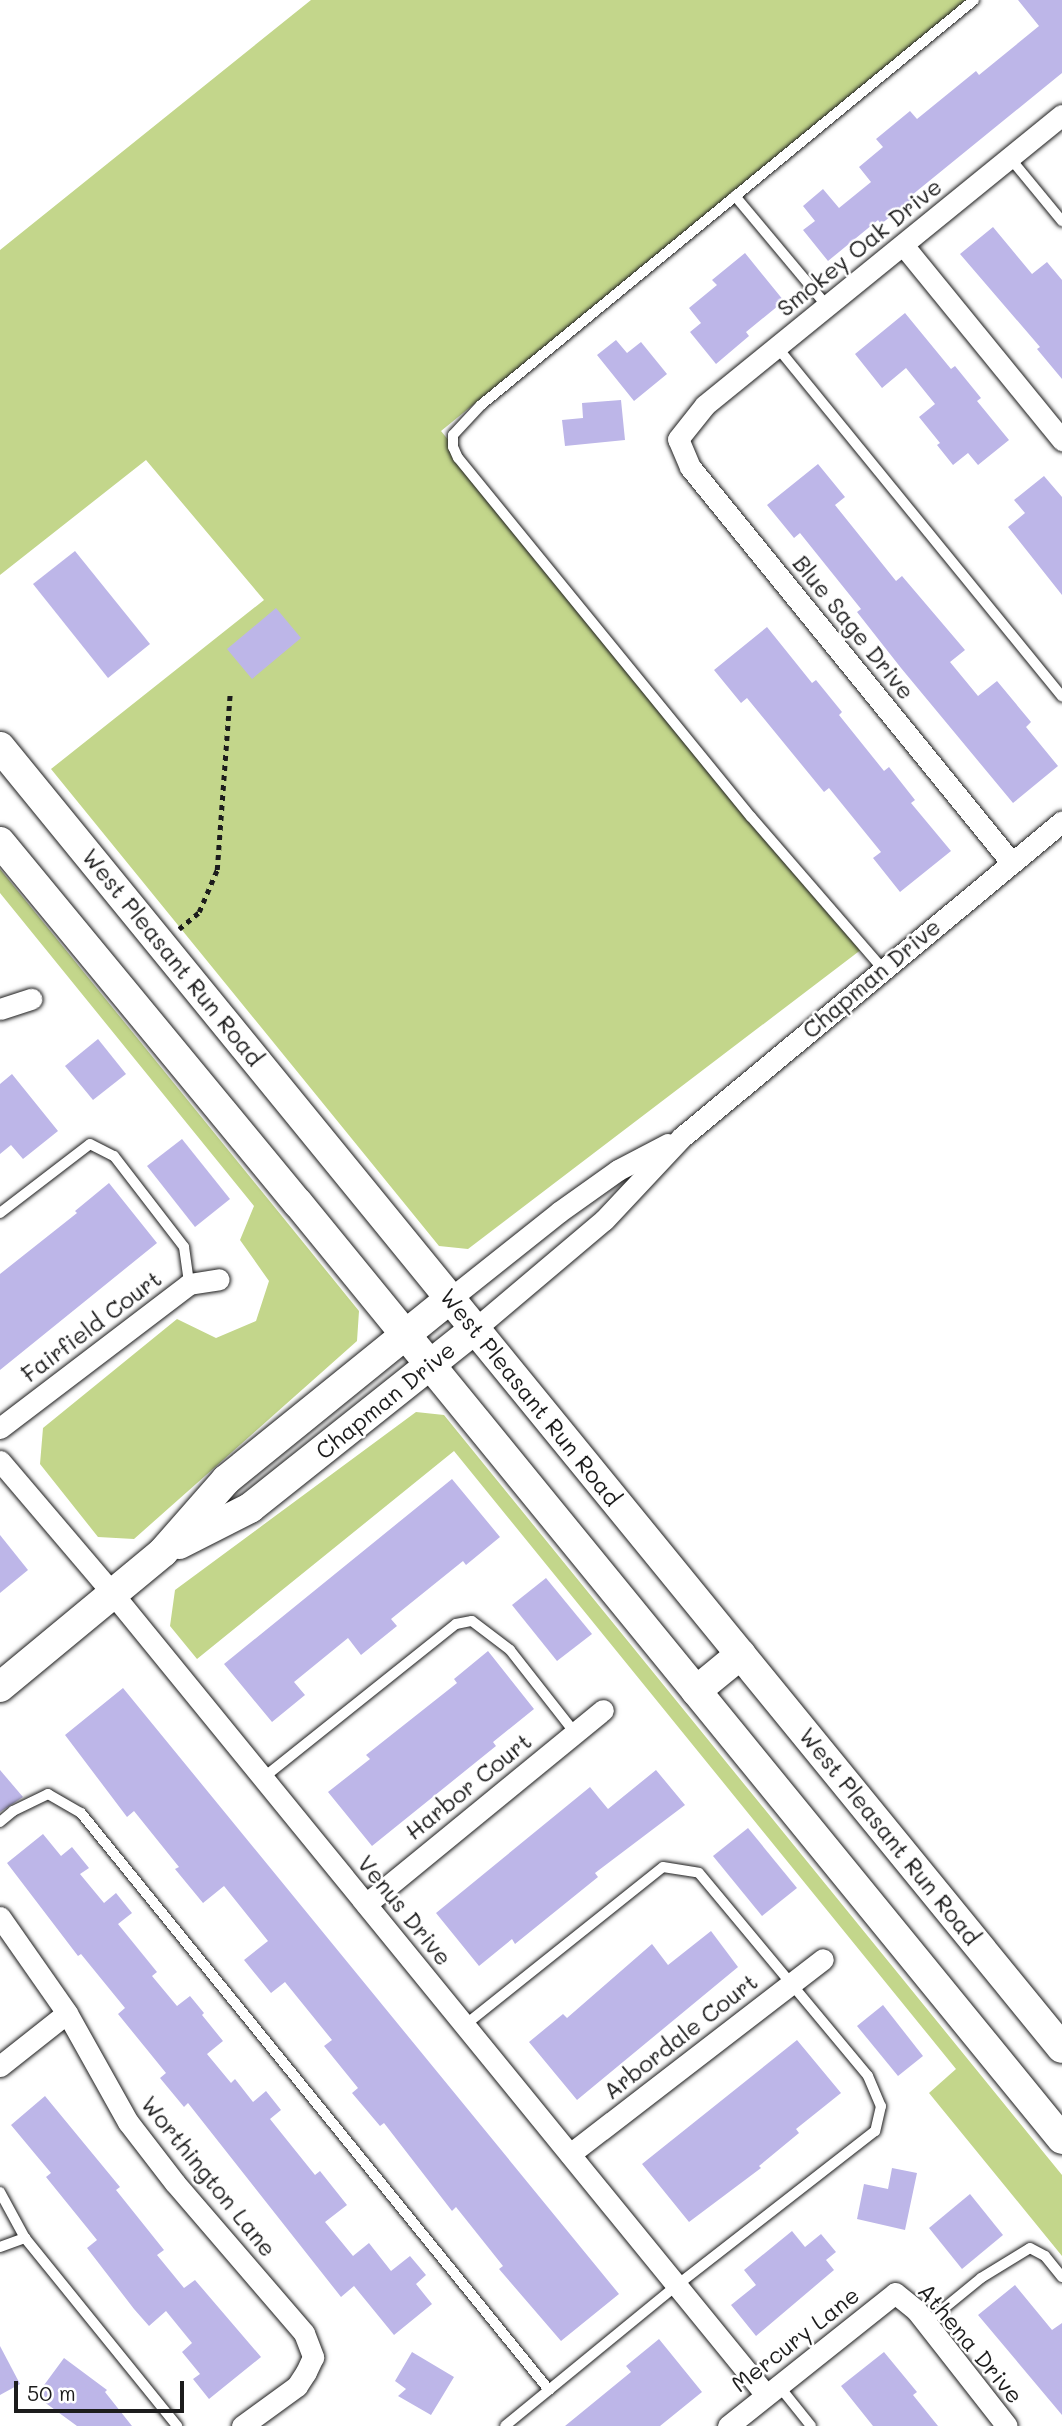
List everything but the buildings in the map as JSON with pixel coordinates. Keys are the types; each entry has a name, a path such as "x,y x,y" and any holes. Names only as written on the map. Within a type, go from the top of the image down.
{"main road":[{"name":"West Pleasant Run Road","path":"6,765 162,943 1062,2048"},
{"path":"0,842 1062,2139"},
{"name":"Chapman Drive","path":"0,1687 163,1552 226,1480 451,1298"},
{"name":"Chapman Drive","path":"163,1552 250,1508 476,1328"},
{"path":"696,1691 741,1654"}],"street":[{"name":"Smokey Oak Drive","path":"690,420 1062,115"},
{"path":"903,245 1062,440"},
{"name":"Blue Sage Drive","path":"690,420 678,439 690,467 1011,862"},
{"name":"Chapman Drive","path":"476,1328 604,1220 682,1137 1062,821"},
{"path":"0,1009 31,999"},
{"name":"Chapman Drive","path":"451,1298 559,1212 618,1170 682,1137"},
{"name":"Fairfield Court","path":"0,1428 189,1284 219,1279"},
{"name":"Venus Drive","path":"0,1461 113,1594 677,2285 772,2390"},
{"name":"Harbor Court","path":"366,1904 603,1710"},
{"name":"Worthington Lane","path":"0,1916 67,2013 128,2122 175,2183 304,2333 313,2357 297,2386 242,2426"},
{"name":"Arbordale Court","path":"570,2154 823,1959"},
{"path":"0,2066 67,2013"},
{"name":"Athena Drive","path":"895,2293 926,2323 1007,2426"},
{"name":"Mercury Lane","path":"728,2426 895,2293"}],"lane":[{"path":"882,968 751,817 458,458 453,447 453,435 481,405 974,0"},
{"path":"1010,158 1062,221"},
{"path":"735,196 827,306"},
{"path":"778,347 1062,697"},
{"path":"0,1213 90,1144 114,1156 184,1247 189,1284"},
{"path":"263,1778 456,1624 472,1621 510,1650 575,1733"},
{"path":"0,1822 13,1811 48,1794 81,1813 548,2390"},
{"path":"465,2025 663,1867 699,1873 868,2076 881,2106 874,2131 677,2285 505,2426"},
{"path":"0,2192 25,2238 177,2426"},
{"path":"0,2247 25,2238"},
{"path":"926,2323 981,2278 1030,2248 1045,2256 1062,2277"},
{"path":"772,2390 811,2426"}],"path":[{"path":"162,943 199,912 217,870 230,693"}],"green space":[{"path":"311,0 970,0 441,431 862,949 468,1249 439,1246 51,769 264,600 146,460 0,575 0,250"},
{"path":"0,869 359,1311 357,1341 134,1539 98,1537 40,1464 43,1428 177,1319 216,1338 256,1321 269,1281 240,1240 254,1206 0,893"},
{"path":"416,1412 444,1415 1062,2175 1062,2256 929,2093 956,2069 454,1451 197,1659 170,1626 175,1590"}]}
